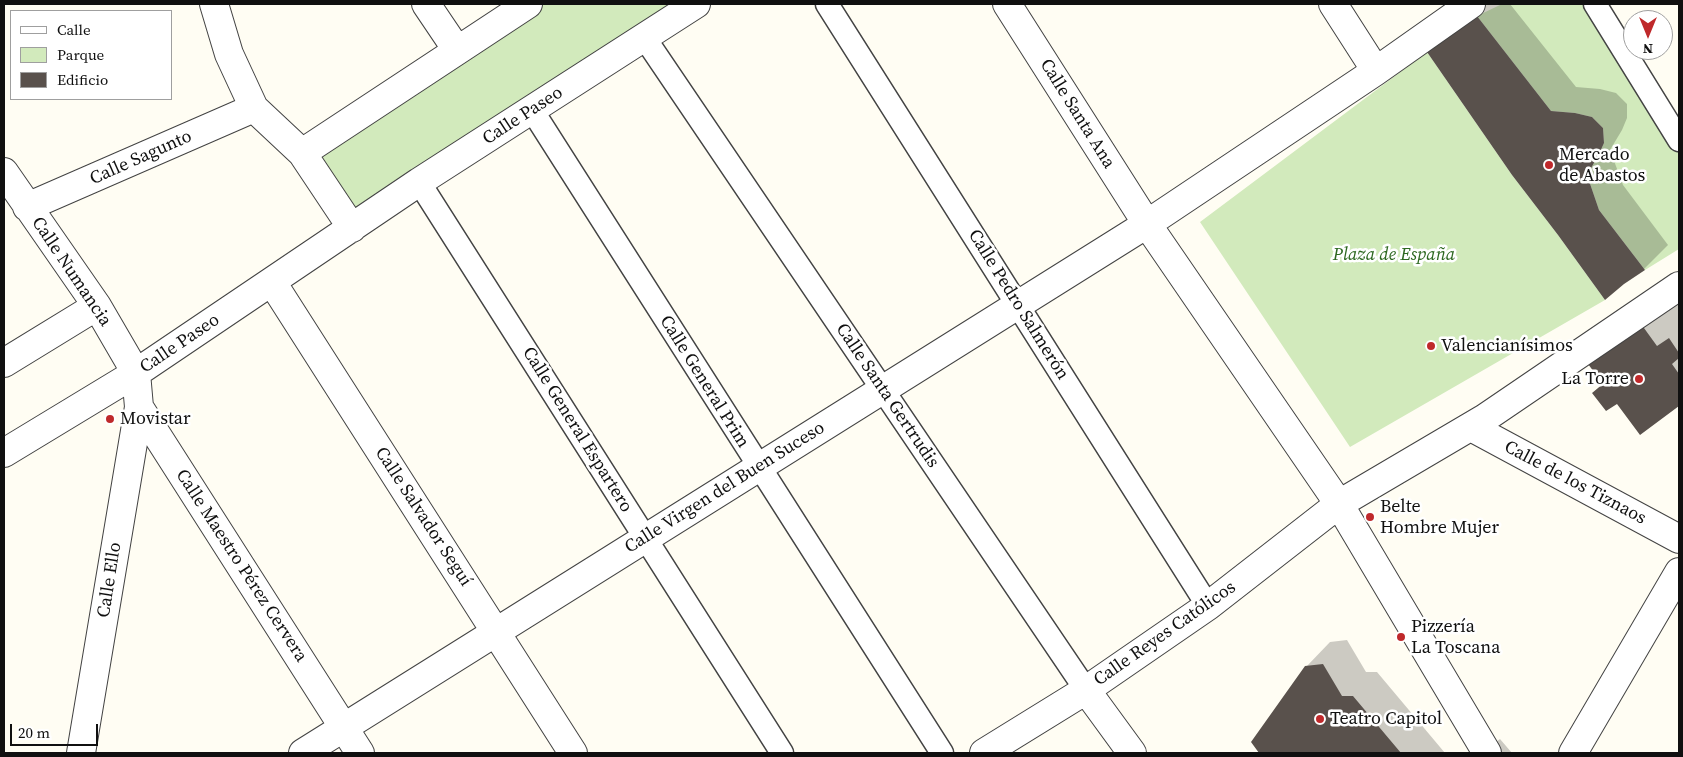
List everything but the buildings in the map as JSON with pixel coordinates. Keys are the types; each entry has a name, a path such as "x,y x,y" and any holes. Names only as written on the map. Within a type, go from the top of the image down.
{"street":[{"path":"214,4 229,54 254,108 302,153 352,228"},
{"path":"426,4 457,50"},
{"path":"302,153 528,4"},
{"name":"Calle Paseo","path":"4,453 136,373 420,182 696,4"},
{"name":"Calle Pedro Salmerón","path":"827,4 1208,606"},
{"name":"Calle Santa Ana","path":"1008,4 1147,224"},
{"path":"1333,4 1376,71"},
{"path":"1471,4 1376,71 1147,224 1339,504 1487,753"},
{"path":"1595,4 1679,140"},
{"name":"Calle Santa Gertrudis","path":"644,37 1086,690 1132,753"},
{"name":"Calle Sagunto","path":"27,207 254,108"},
{"name":"Calle General Prim","path":"532,110 758,468 942,753"},
{"name":"Calle Numancia","path":"4,172 96,306 136,373"},
{"name":"Calle General Espartero","path":"420,182 782,753"},
{"name":"Calle Virgen del Buen Suceso","path":"303,753 1147,224"},
{"name":"Calle Salvador Seguí","path":"272,282 573,753"},
{"path":"1339,504 1471,427 1679,286"},
{"path":"4,363 96,306"},
{"name":"Calle Maestro Pérez Cervera","path":"136,373 139,406 360,753"},
{"name":"Calle Ello","path":"81,753 139,406"},
{"name":"Calle de los Tiznaos","path":"1471,427 1679,539"},
{"name":"Calle Reyes Católicos","path":"984,753 1086,690 1208,606 1339,504"},
{"path":"1573,753 1679,572"}],"green space":[{"path":"528,4 696,4 352,228 302,153"},
{"path":"1502,4 1585,4 1679,145 1679,249 1645,270 1599,210 1587,175 1604,143 1603,128 1592,117 1551,111 1477,16"},
{"name":"Plaza de España","path":"1427,52 1512,175 1605,300 1350,447 1200,222"}],"place":[{"name":"Mercado de Abastos","path":"1549,165"},
{"name":"Valencianísimos","path":"1431,346"},
{"name":"La Torre","path":"1639,379"},
{"name":"Movistar","path":"110,419"},
{"name":"Belte Hombre Mujer","path":"1370,517"},
{"name":"Pizzería La Toscana","path":"1401,637"},
{"name":"Teatro Capitol","path":"1320,719"}]}
